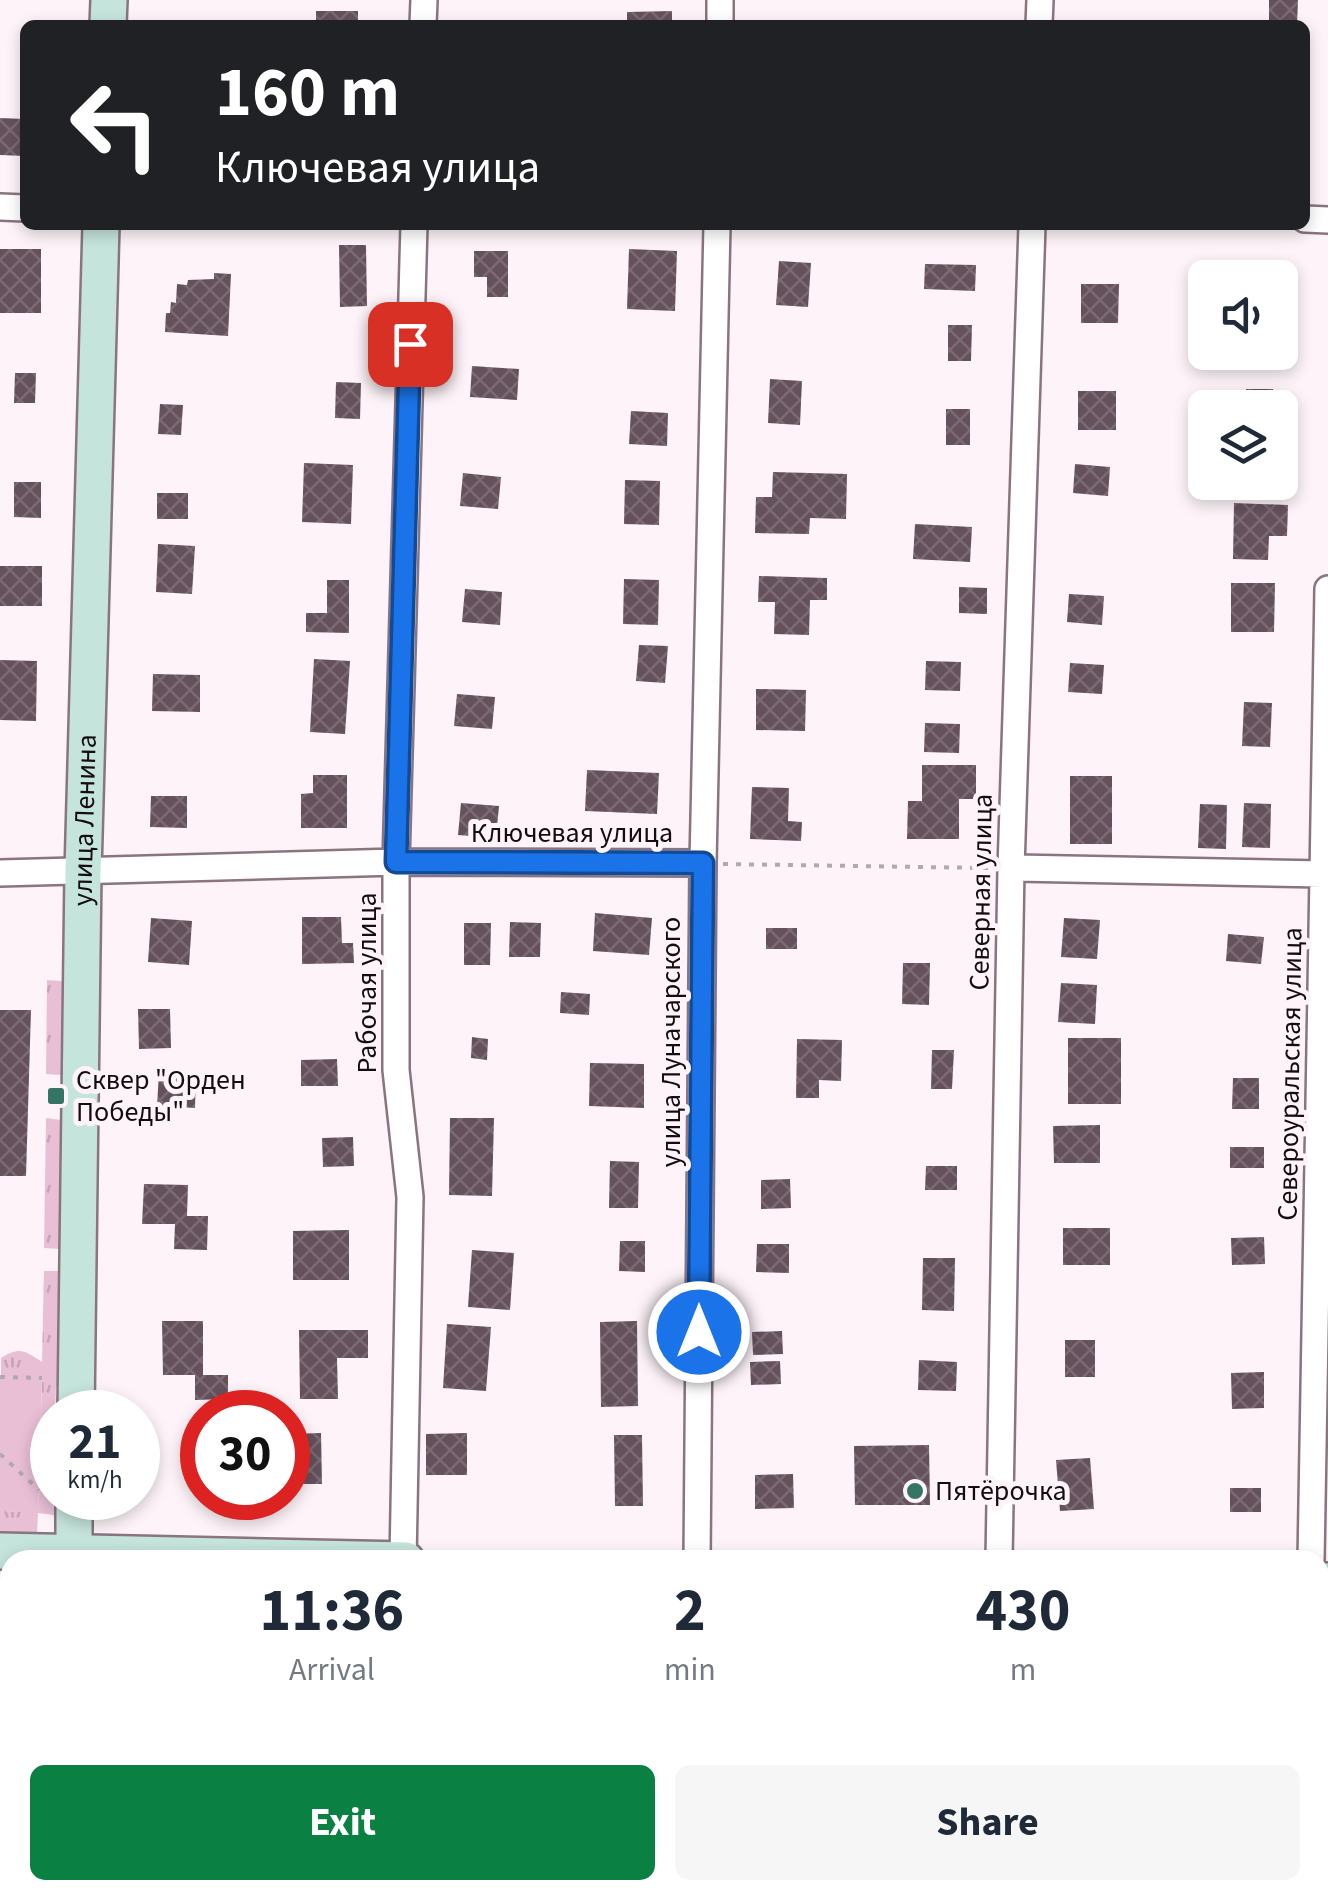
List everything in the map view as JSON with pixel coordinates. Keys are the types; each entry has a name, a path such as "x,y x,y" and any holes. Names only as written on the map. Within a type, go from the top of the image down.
{"main road":[{"name":"улица Ленина","path":"76,1390 84,872 101,230"},
{"path":"74,1520 74,1550"}],"street":[{"name":"Рабочая улица","path":"404,1550 410,1197 396,1070 396,862 414,230"},
{"name":"улица Луначарского","path":"697,1550 703,863 717,230"},
{"name":"Северная улица","path":"999,1550 1011,868 1032,230"},
{"name":"Североуральская улица","path":"1312,1550 1328,590"},
{"name":"Ключевая улица","path":"0,873 396,862 703,863"},
{"path":"1011,868 1324,874"}],"path":[{"name":"Ключевая улица","path":"703,863 1011,868"},
{"path":"0,1377 42,1378"},
{"path":"0,1454 30,1482"}],"green space":[{"path":"47,980 61,981 69,987 72,1046 62,1075 46,1074"},
{"path":"46,1118 61,1120 70,1154 69,1245 59,1249 44,1248"},
{"path":"44,1271 61,1271 67,1371 56,1390 42,1390 42,1379 1,1377 1,1358 13,1352 22,1351 42,1362"},
{"path":"0,1377 42,1378 42,1390 30,1390 30,1513 0,1511"},
{"path":"0,1511 30,1512 30,1520 38,1520 37,1534 0,1534"}],"building":[{"path":"1269,0 1298,0 1297,20 1269,20"},
{"path":"316,11 358,11 358,20 316,20"},
{"path":"672,11 672,20 627,20 627,12"},
{"path":"0,118 20,119 20,156 0,155"},
{"path":"339,245 366,245 367,306 340,307"},
{"path":"0,249 41,249 41,313 0,313"},
{"path":"629,249 677,251 675,311 627,309"},
{"path":"474,251 508,251 508,297 487,297 487,277 474,277"},
{"path":"779,261 811,263 808,307 776,305"},
{"path":"925,264 976,265 975,291 924,289"},
{"path":"214,273 231,274 228,336 165,332 166,313 170,313 171,302 176,303 177,284 214,279"},
{"path":"1081,284 1119,284 1118,323 1081,323"},
{"path":"948,325 972,325 971,361 948,361"},
{"path":"472,366 519,369 517,400 470,397"},
{"path":"15,373 36,373 35,403 14,403"},
{"path":"770,379 802,381 800,425 768,423"},
{"path":"336,382 361,383 360,419 335,418"},
{"path":"1078,391 1116,391 1116,430 1078,430"},
{"path":"160,404 183,405 181,435 158,434"},
{"path":"946,409 970,409 970,445 946,445"},
{"path":"631,411 668,413 667,446 629,444"},
{"path":"304,463 353,465 351,524 302,522"},
{"path":"1075,464 1110,467 1108,496 1073,493"},
{"path":"773,472 847,474 846,519 810,518 809,534 755,533 756,497 772,497"},
{"path":"463,473 501,477 498,509 460,506"},
{"path":"625,480 660,481 659,525 624,524"},
{"path":"14,482 41,482 41,518 14,517"},
{"path":"157,493 188,493 188,519 157,519"},
{"path":"1234,503 1288,505 1287,536 1269,536 1268,560 1233,559"},
{"path":"915,524 972,527 970,562 913,559"},
{"path":"158,544 195,546 192,594 156,592"},
{"path":"0,566 42,566 42,606 0,606"},
{"path":"759,576 827,578 827,600 810,600 809,635 774,634 775,602 758,602"},
{"path":"624,579 659,580 658,625 623,624"},
{"path":"327,580 349,580 349,633 306,632 306,613 327,613"},
{"path":"1231,583 1275,583 1274,632 1231,632"},
{"path":"959,587 987,588 987,614 959,613"},
{"path":"465,589 502,592 500,625 462,622"},
{"path":"1069,594 1104,596 1102,625 1067,622"},
{"path":"639,645 668,646 665,683 636,681"},
{"path":"314,659 350,661 345,734 310,732"},
{"path":"0,660 37,661 36,721 0,720"},
{"path":"926,661 961,662 960,691 925,690"},
{"path":"1070,663 1104,665 1102,694 1068,692"},
{"path":"153,674 200,675 200,712 152,711"},
{"path":"756,689 806,690 805,731 756,730"},
{"path":"457,694 495,697 492,729 454,726"},
{"path":"1244,702 1272,703 1270,747 1242,746"},
{"path":"925,723 960,724 959,753 924,752"},
{"path":"922,765 976,765 976,799 959,799 959,839 907,839 908,801 922,801"},
{"path":"587,770 659,773 657,814 585,811"},
{"path":"313,775 347,775 347,828 301,828 301,794 313,793"},
{"path":"1070,776 1112,776 1112,844 1070,844"},
{"path":"752,787 789,788 788,821 802,822 801,841 750,839"},
{"path":"151,796 187,796 187,828 150,827"},
{"path":"461,803 499,806 496,838 458,835"},
{"path":"1244,803 1271,804 1270,848 1242,847"},
{"path":"1200,804 1227,805 1226,849 1198,848"},
{"path":"595,913 652,918 649,955 593,951"},
{"path":"302,917 341,917 342,943 353,943 354,963 302,964"},
{"path":"151,918 192,921 189,965 148,962"},
{"path":"1064,918 1100,920 1097,959 1061,957"},
{"path":"510,922 541,923 540,957 509,957"},
{"path":"464,923 491,923 490,965 464,965"},
{"path":"766,928 797,928 797,949 766,949"},
{"path":"1228,934 1264,937 1261,964 1226,961"},
{"path":"903,963 930,963 929,1005 902,1004"},
{"path":"1061,983 1097,985 1095,1024 1058,1022"},
{"path":"561,992 590,994 589,1015 560,1013"},
{"path":"138,1009 170,1009 171,1048 139,1049"},
{"path":"0,1010 31,1010 26,1176 0,1176"},
{"path":"472,1037 488,1039 487,1060 471,1058"},
{"path":"1068,1038 1121,1038 1121,1104 1068,1104"},
{"path":"797,1039 842,1040 841,1081 819,1080 819,1098 796,1098"},
{"path":"932,1050 954,1050 952,1089 931,1089"},
{"path":"337,1059 338,1086 301,1086 301,1060"},
{"path":"590,1063 644,1064 644,1108 589,1106"},
{"path":"159,1072 196,1074 195,1108 157,1106"},
{"path":"1233,1078 1259,1078 1259,1109 1232,1109"},
{"path":"450,1118 494,1118 492,1196 449,1195"},
{"path":"1100,1125 1100,1163 1054,1163 1053,1126"},
{"path":"353,1137 354,1166 323,1167 322,1138"},
{"path":"1230,1147 1264,1147 1264,1168 1230,1168"},
{"path":"610,1161 639,1162 638,1208 609,1208"},
{"path":"926,1166 957,1166 957,1190 925,1190"},
{"path":"790,1179 791,1208 761,1209 761,1180"},
{"path":"144,1184 188,1185 187,1216 208,1216 207,1250 174,1249 175,1224 142,1224"},
{"path":"1063,1228 1110,1228 1110,1265 1063,1265"},
{"path":"349,1230 349,1280 293,1280 293,1231"},
{"path":"1264,1237 1265,1264 1232,1265 1231,1238"},
{"path":"620,1241 645,1241 645,1272 619,1271"},
{"path":"757,1244 789,1244 789,1273 756,1272"},
{"path":"472,1250 514,1253 510,1310 468,1307"},
{"path":"923,1258 955,1258 954,1311 922,1310"},
{"path":"162,1321 203,1321 203,1375 228,1375 228,1390 195,1390 195,1375 163,1375"},
{"path":"637,1321 638,1406 601,1407 600,1322"},
{"path":"447,1324 491,1327 486,1391 443,1388"},
{"path":"299,1330 368,1330 368,1358 337,1358 338,1399 310,1399 310,1390 300,1390"},
{"path":"782,1331 783,1354 753,1355 752,1332"},
{"path":"1065,1340 1095,1340 1095,1377 1065,1377"},
{"path":"919,1360 957,1362 956,1391 918,1390"},
{"path":"780,1361 781,1384 751,1385 750,1362"},
{"path":"1264,1372 1264,1408 1232,1409 1231,1373"},
{"path":"310,1433 321,1433 322,1484 310,1484"},
{"path":"467,1433 467,1475 426,1475 426,1434"},
{"path":"614,1435 642,1435 643,1506 615,1506"},
{"path":"929,1445 930,1505 855,1505 854,1446"},
{"path":"1090,1458 1094,1509 1060,1511 1056,1460"},
{"path":"793,1474 794,1508 755,1509 755,1475"},
{"path":"1230,1488 1261,1488 1261,1512 1230,1512"}],"place":[{"name":"Сквер \"Орден Победы\"","path":"56,1096"},
{"name":"Пятёрочка","path":"915,1491"}],"route":[{"path":"410,344 396,862 703,863 699,1332"}]}
